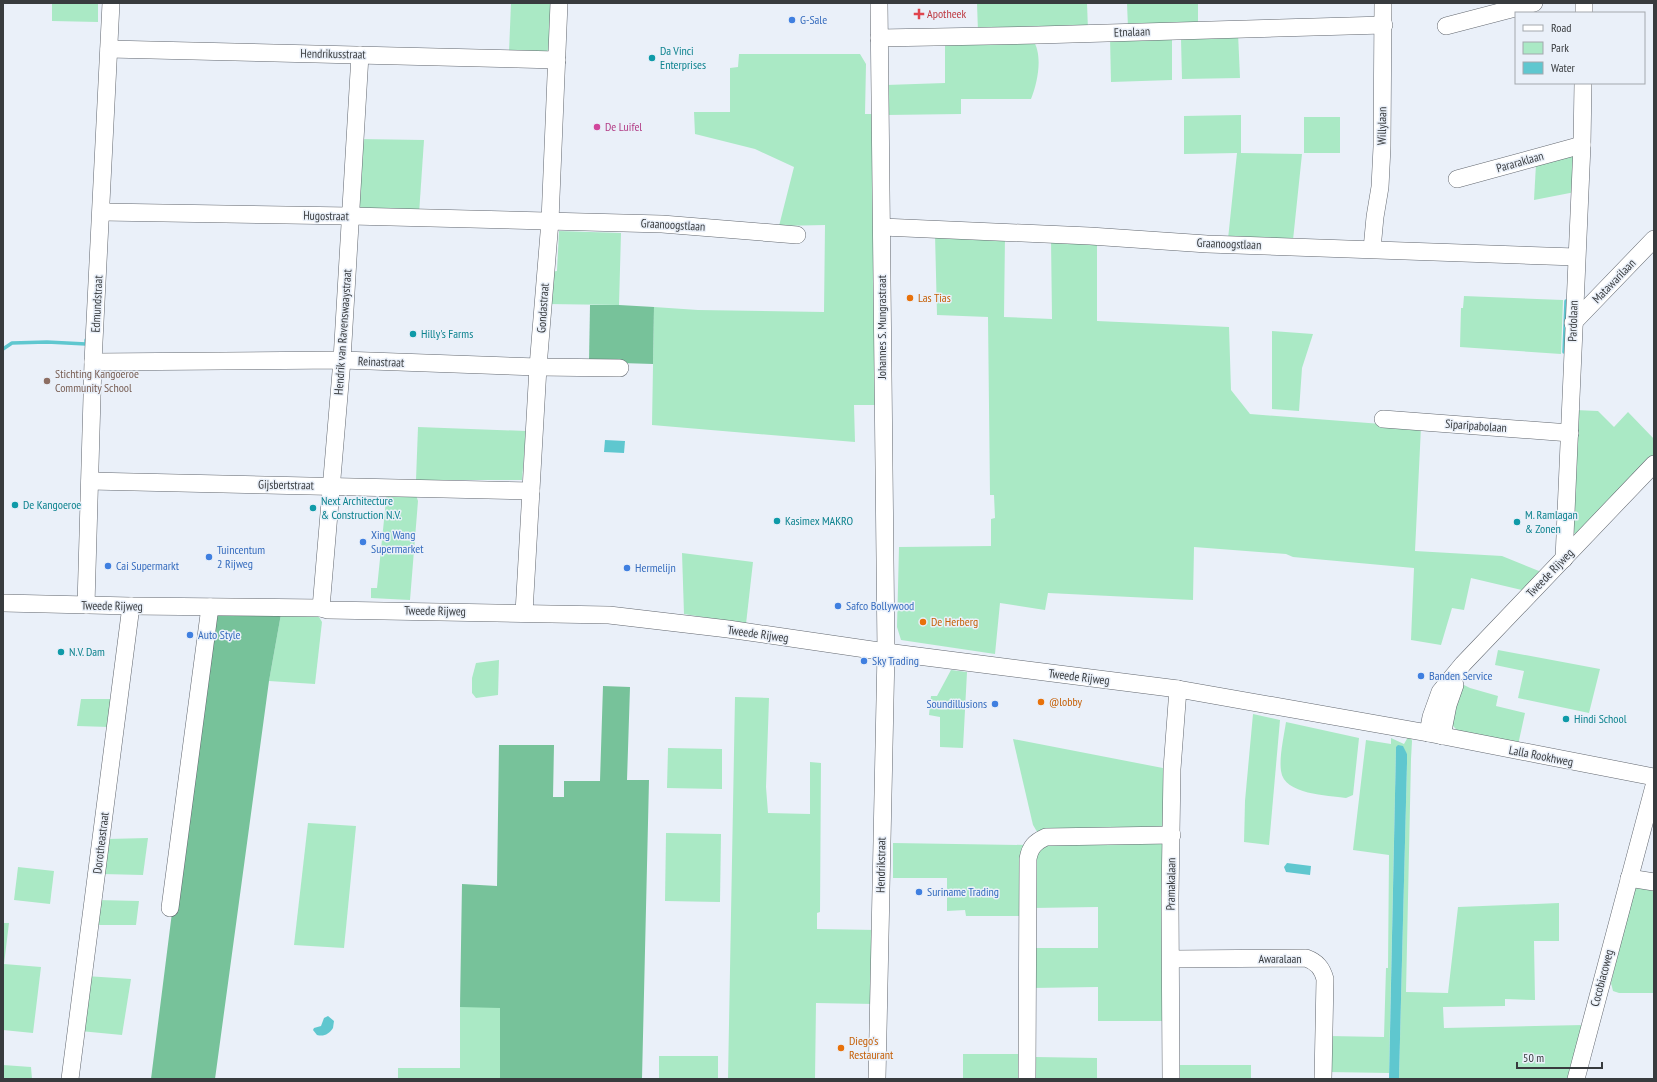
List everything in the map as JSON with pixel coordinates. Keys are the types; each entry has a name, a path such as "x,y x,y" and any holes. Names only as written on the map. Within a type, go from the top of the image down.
{"street":[{"name":"Edmundstraat","path":"86,605 93,362 102,212 111,3"},
{"name":"Gondastraat","path":"524,613 538,367 550,221 559,3"},
{"name":"Johannes S. Mungrastraat","path":"880,3 886,652"},
{"name":"Willylaan","path":"1372,249 1380,187 1382,147 1384,3"},
{"path":"1446,26 1534,3"},
{"name":"Etnalaan","path":"880,38 1384,25"},
{"name":"Hendrikusstraat","path":"110,49 557,60"},
{"name":"Hendrik van Ravenswaaystraat","path":"321,608 342,360 360,55"},
{"name":"Pardolaan","path":"1564,559 1573,323 1582,145 1583,84"},
{"name":"Pararaklaan","path":"1457,180 1582,145"},
{"name":"Hugostraat","path":"102,212 550,221"},
{"name":"Graanoogstlaan","path":"550,221 669,224 797,235"},
{"name":"Graanoogstlaan","path":"882,228 1090,236 1208,244 1576,257"},
{"name":"Matawarilaan","path":"1573,323 1654,239"},
{"name":"Reinastraat","path":"93,362 342,360 538,367 620,368"},
{"name":"Siparipabolaan","path":"1383,419 1570,433"},
{"name":"Tweede Rijweg","path":"3,603 321,608 328,610 609,615 728,629 886,652 1178,689 1435,734 1431,717 1440,692 1463,664 1654,464"},
{"name":"Gijsbertstraat","path":"90,481 531,491"},
{"name":"Dorotheastraat","path":"70,1079 131,606"},
{"path":"170,908 210,607"},
{"name":"Hendrikstraat","path":"877,1079 886,652"},
{"name":"Pramakalaan","path":"1171,1079 1170,898 1172,769 1178,689"},
{"name":"Lalla Rookhweg","path":"1435,734 1654,777"},
{"name":"Cocobiacoweg","path":"1576,1079 1654,786"},
{"path":"1026,1079 1028,859 1033,844 1046,837 1172,835"},
{"path":"1629,878 1654,882"},
{"name":"Awaralaan","path":"1171,959 1306,958 1317,964 1323,970 1325,979 1323,1079"}],"green space":[{"path":"52,3 98,3 98,22 52,21"},
{"path":"511,3 551,3 549,49 546,52 509,52"},
{"path":"977,3 1087,3 1088,30 978,32"},
{"path":"1127,3 1198,3 1198,26 1128,28"},
{"path":"1238,33 1240,78 1182,79 1181,39"},
{"path":"1170,36 1172,40 1172,80 1111,82 1110,37"},
{"path":"1033,40 1038,53 1039,61 1036,85 1031,99 961,99 961,114 886,115 886,85 945,83 945,41"},
{"path":"739,54 860,54 866,64 865,114 875,114 878,405 854,405 855,442 652,425 654,307 698,310 824,312 825,225 779,226 794,167 755,149 695,134 694,112 730,112 730,68 738,67"},
{"path":"1241,115 1241,153 1302,154 1293,240 1228,239 1237,153 1184,154 1184,116"},
{"path":"1304,117 1340,117 1340,153 1304,153"},
{"path":"358,139 424,140 419,214 363,209 359,207"},
{"path":"1574,151 1575,192 1534,200 1536,164"},
{"path":"559,231 621,233 619,305 547,304 549,272 557,271"},
{"path":"935,234 1005,236 1004,317 1052,319 1051,239 1097,241 1097,321 1229,327 1231,390 1250,414 1421,427 1415,551 1502,556 1544,573 1526,591 1471,578 1464,610 1452,608 1441,645 1411,640 1414,568 1293,557 1286,554 1194,547 1193,600 1048,593 1045,610 1000,603 995,654 901,640 897,627 899,547 991,546 991,519 995,518 994,495 990,495 988,317 937,315"},
{"path":"1464,296 1563,300 1561,354 1460,347 1461,308 1463,308"},
{"path":"590,305 654,307 653,364 589,362"},
{"path":"1272,331 1313,334 1302,368 1299,411 1272,409"},
{"path":"1575,410 1598,411 1614,427 1628,412 1654,439 1654,459 1576,534 1573,533"},
{"path":"418,427 526,431 522,480 416,480"},
{"path":"387,491 415,492 418,501 410,600 371,598 371,588 377,588"},
{"path":"682,553 753,562 746,624 684,614"},
{"path":"213,614 281,614 269,681 215,1079 151,1079 209,619"},
{"path":"281,614 315,616 319,617 322,622 315,684 269,681"},
{"path":"1498,650 1600,669 1589,713 1518,698 1524,671 1495,665"},
{"path":"499,660 498,695 476,698 472,693 472,678 476,663"},
{"path":"951,670 967,672 963,748 940,747 940,717 929,715 931,696 937,696"},
{"path":"1462,684 1470,688 1498,696 1496,706 1525,713 1518,745 1457,730 1452,725 1450,718"},
{"path":"603,686 630,687 627,780 649,780 642,1079 500,1079 500,1008 460,1007 462,884 497,886 499,745 554,745 553,797 564,797 564,781 600,781"},
{"path":"735,697 769,698 766,787 768,813 810,814 810,762 821,763 820,912 817,913 817,929 877,930 875,1004 816,1003 815,1079 728,1079"},
{"path":"81,699 112,699 109,727 77,726"},
{"path":"1253,714 1280,720 1269,845 1244,842 1245,801"},
{"path":"1286,722 1359,738 1353,795 1346,798 1308,792 1290,785 1284,779 1281,771 1281,759"},
{"path":"1408,737 1411,738 1412,741 1406,992 1448,993 1458,907 1559,903 1559,941 1534,941 1535,1000 1505,999 1505,1006 1443,1007 1444,1028 1583,1025 1570,1079 1399,1079 1407,754 1396,747 1389,1073 1328,1072 1329,1036 1384,1037 1386,968 1388,968 1389,855 1353,850 1366,740 1391,744 1391,738 1404,744"},
{"path":"1013,739 1168,769 1163,829 1039,835 1033,825"},
{"path":"668,748 722,749 722,789 667,788"},
{"path":"308,823 356,826 344,948 294,945"},
{"path":"666,833 721,834 720,902 665,901"},
{"path":"148,838 143,875 102,874 107,839"},
{"path":"1160,842 1164,845 1168,1021 1098,1021 1098,987 1031,988 1031,948 1098,948 1098,907 1032,908 1032,863 1043,843"},
{"path":"893,843 1026,845 1022,916 966,916 965,910 947,911 947,878 893,878"},
{"path":"18,867 54,871 50,904 14,900"},
{"path":"1654,885 1654,993 1619,993 1613,991 1611,983 1631,897 1637,887"},
{"path":"97,900 139,901 136,925 93,925"},
{"path":"3,923 9,923 4,964 41,967 33,1033 3,1030"},
{"path":"86,976 131,979 122,1035 80,1031"},
{"path":"460,1007 500,1007 500,1079 398,1079 398,1068 460,1068"},
{"path":"963,1054 1022,1054 1022,1079 963,1079"},
{"path":"659,1056 718,1056 718,1079 659,1079"},
{"path":"1036,1057 1097,1058 1097,1079 1036,1079"},
{"path":"3,1065 31,1067 32,1079 3,1079"},
{"path":"1176,1065 1251,1065 1251,1079 1176,1079"}],"water":[{"path":"605,440 625,441 624,453 604,452"},
{"path":"1398,745 1403,746 1407,754 1399,1079 1389,1079 1396,747"},
{"path":"1287,863 1311,866 1310,875 1286,872 1284,867"},
{"path":"328,1016 334,1021 333,1028 330,1032 322,1036 317,1035 313,1030 314,1028 321,1026 324,1018"}],"waterway":[{"path":"1564,352 1566,301"},
{"path":"3,349 12,343 47,342 86,344 86,340"}],"place":[{"name":"Apotheek","path":"919,14"},
{"name":"G-Sale","path":"792,20"},
{"name":"Da Vinci Enterprises","path":"652,58"},
{"name":"De Luifel","path":"597,127"},
{"name":"Las Tias","path":"910,298"},
{"name":"Hilly's Farms","path":"413,334"},
{"name":"Stichting Kangoeroe Community School","path":"47,381"},
{"name":"De Kangoeroe","path":"15,505"},
{"name":"Next Architecture & Construction N.V.","path":"313,508"},
{"name":"Kasimex MAKRO","path":"777,521"},
{"name":"M. Ramlagan & Zonen","path":"1517,522"},
{"name":"Xing Wang Supermarket","path":"363,542"},
{"name":"Tuincentum 2 Rijweg","path":"209,557"},
{"name":"Cai Supermarkt","path":"108,566"},
{"name":"Hermelijn","path":"627,568"},
{"name":"Safco Bollywood","path":"838,606"},
{"name":"De Herberg","path":"923,622"},
{"name":"Auto Style","path":"190,635"},
{"name":"N.V. Dam","path":"61,652"},
{"name":"Sky Trading","path":"864,661"},
{"name":"Banden Service","path":"1421,676"},
{"name":"@lobby","path":"1041,702"},
{"name":"Soundillusions","path":"995,704"},
{"name":"Hindi School","path":"1566,719"},
{"name":"Suriname Trading","path":"919,892"},
{"name":"Diego's Restaurant","path":"841,1048"}]}
